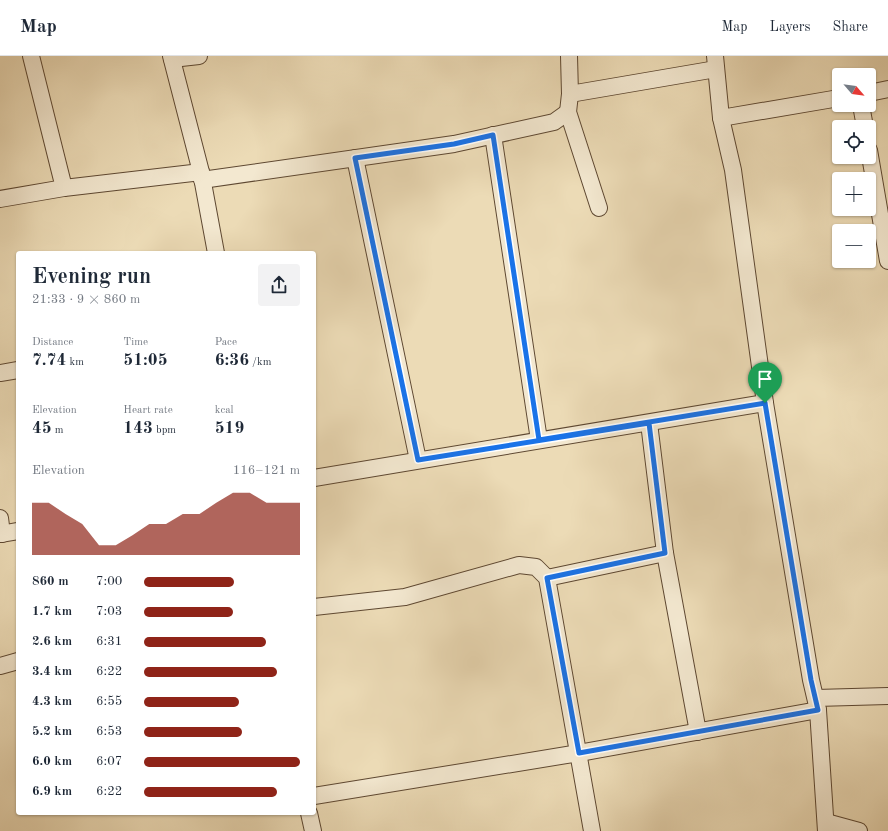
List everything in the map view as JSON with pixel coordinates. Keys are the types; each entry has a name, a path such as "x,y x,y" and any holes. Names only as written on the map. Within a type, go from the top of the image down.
{"street":[{"path":"32,56 64,188"},
{"path":"199,56 172,57 201,176 216,251"},
{"path":"570,56 570,94 568,112 599,208"},
{"path":"570,94 715,62 721,118 733,170 765,403 811,680 817,704 826,827 859,831"},
{"path":"876,92 888,90"},
{"path":"721,118 832,99"},
{"path":"0,199 64,188 201,176 355,158 454,144 554,122 568,112"},
{"path":"493,135 539,440"},
{"path":"355,158 418,460"},
{"path":"871,164 888,261"},
{"path":"0,373 16,370"},
{"path":"316,478 765,403"},
{"path":"649,423 665,553 698,732"},
{"path":"0,518 1,534 16,531"},
{"path":"547,578 665,553"},
{"path":"316,607 405,597 519,565 536,566 547,578 592,831"},
{"path":"0,666 16,662"},
{"path":"316,796 698,732 817,704 888,696"},
{"path":"309,815 313,831"}],"route":[{"path":"493,135 539,440 765,403 811,680 818,710 579,753 547,578 665,553 649,423 418,460 355,158 454,144 493,135"}]}
